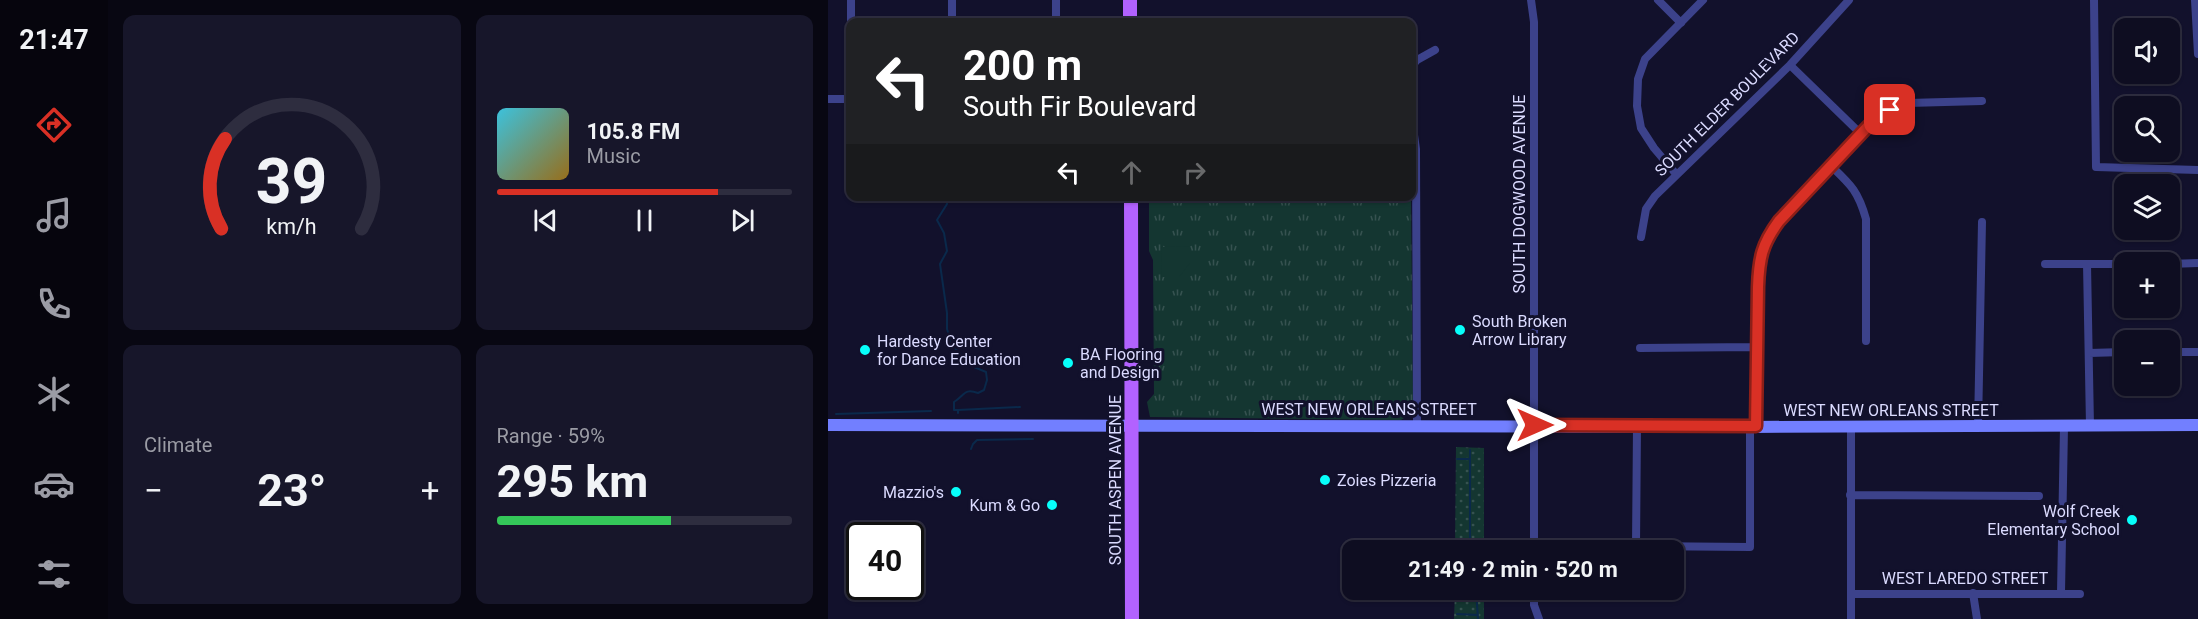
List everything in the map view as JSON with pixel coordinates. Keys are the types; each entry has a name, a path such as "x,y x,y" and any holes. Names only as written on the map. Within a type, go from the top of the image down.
{"main road":[{"path":"1130,0 1130,18"},
{"name":"SOUTH ASPEN AVENUE","path":"1131,201 1132,619"}],"street":[{"path":"851,0 851,18"},
{"path":"952,0 952,18"},
{"path":"1056,0 1056,18"},
{"name":"SOUTH DOGWOOD AVENUE","path":"1531,0 1534,22 1534,540"},
{"path":"1658,0 1681,23"},
{"path":"1677,174 1654,148 1641,128 1637,106 1638,79 1645,59 1703,0"},
{"name":"SOUTH ELDER BOULEVARD","path":"1641,237 1647,209 1655,196 1790,65 1849,0"},
{"path":"2094,0 2096,167 2198,170"},
{"path":"2195,0 2198,54"},
{"path":"1416,61 1435,50"},
{"path":"1790,65 1861,134"},
{"path":"828,99 846,99"},
{"path":"1637,426 1636,546 1750,547 1759,267 1766,238 1779,221 1873,121 1890,110 1908,103 1982,101"},
{"path":"1416,149 1417,426"},
{"path":"1831,166 1852,186 1860,200 1866,219 1866,341"},
{"path":"1978,427 1982,222"},
{"path":"2180,264 2198,263"},
{"path":"2045,264 2114,264"},
{"path":"2087,264 2090,426"},
{"path":"1640,348 1756,347"},
{"path":"2089,353 2114,352"},
{"path":"2180,352 2198,352"},
{"name":"WEST NEW ORLEANS STREET","path":"828,424 1753,427 2198,425"},
{"path":"1851,427 1851,619"},
{"path":"2061,593 2064,427"},
{"path":"1850,495 2039,496"},
{"path":"1973,593 1977,619"},
{"name":"WEST LAREDO STREET","path":"1851,594 2080,594"},
{"path":"1534,600 1539,619"}],"green space":[{"path":"1149,201 1411,201 1413,405 1410,414 1401,420 1150,417 1147,402 1154,394 1153,260 1149,251"},
{"path":"1190,246 1190,263 1179,277 1162,277 1161,247"},
{"path":"1456,447 1484,448 1484,540 1455,540"},
{"path":"1455,600 1484,600 1484,619 1454,619"}],"waterway":[{"path":"947,201 937,220 944,233 947,251 940,264 947,329 952,345 974,367 986,372 987,380 984,390 978,393 967,392 954,402 954,410 958,410 958,413"},
{"path":"958,410 1020,407"},
{"path":"836,414 931,411"},
{"path":"971,449 977,440 1033,439"},
{"path":"1470,450 1470,540"},
{"path":"1457,459 1470,459"},
{"path":"1477,600 1478,619"},
{"path":"1457,614 1478,615"}],"place":[{"name":"South Broken Arrow Library","path":"1460,330"},
{"name":"Hardesty Center for Dance Education","path":"865,350"},
{"name":"BA Flooring and Design","path":"1068,363"},
{"name":"Zoies Pizzeria","path":"1325,480"},
{"name":"Mazzio's","path":"956,492"},
{"name":"Kum & Go","path":"1052,505"},
{"name":"Wolf Creek Elementary School","path":"2132,520"}],"route":[{"path":"1535,425 1756,426 1756,327 1759,267 1766,238 1779,221 1873,121 1890,110"}]}
